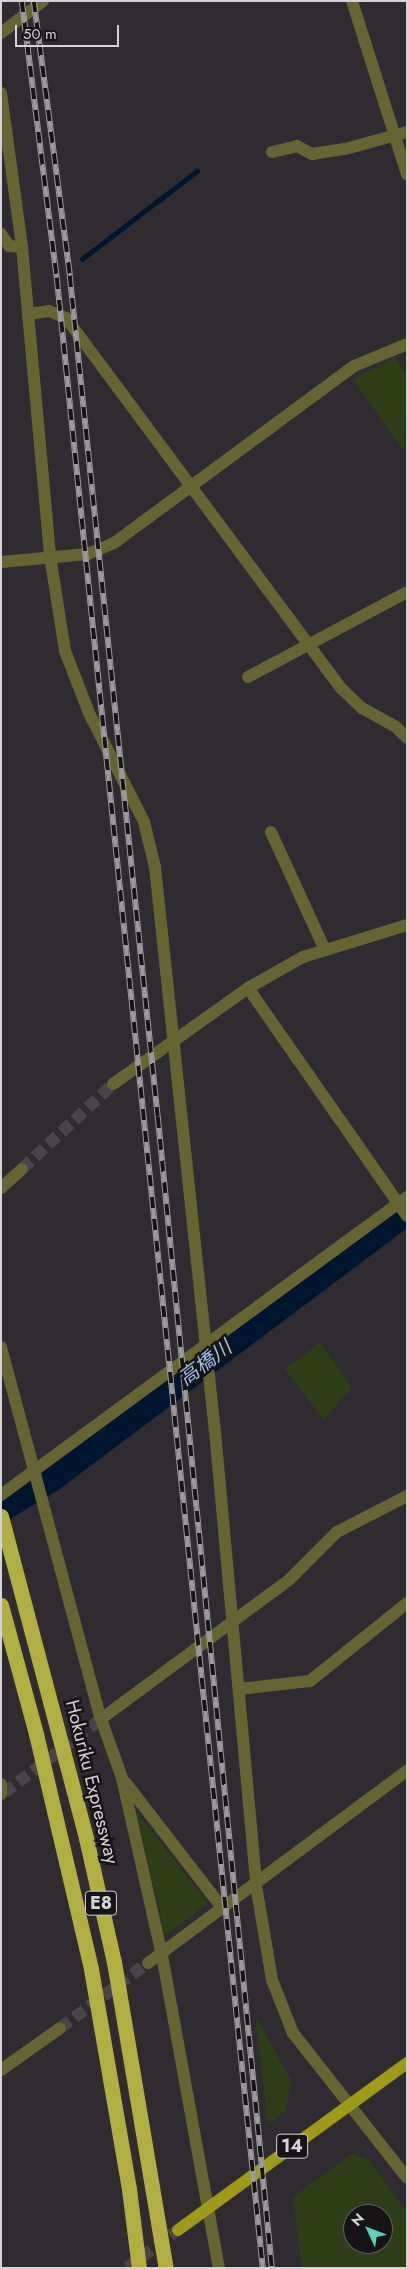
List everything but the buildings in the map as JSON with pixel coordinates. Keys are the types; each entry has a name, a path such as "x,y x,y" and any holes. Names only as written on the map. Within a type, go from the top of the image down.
{"highway":[{"name":"Hokuriku Expressway","path":"1,1516 86,1838 114,1962 143,2118 166,2268"},
{"name":"E8","path":"1,1605 36,1734 91,1969 126,2169 139,2268"}],"main road":[{"name":"14","path":"178,2230 407,2063"}],"street":[{"path":"1,33 43,1"},
{"path":"352,1 401,134 407,174"},
{"path":"1,93 22,246 50,556 65,651 89,713 144,822 155,867 206,1345 256,1885 272,1980 293,2033 351,2104 407,2178"},
{"path":"272,152 297,146 312,154 320,153 401,134"},
{"path":"1,234 9,246 22,246"},
{"path":"28,314 49,311 66,318 342,688 362,708 395,726 407,738"},
{"path":"1,562 88,554 114,543 190,485 354,366 407,344"},
{"path":"248,677 407,592"},
{"path":"271,832 325,950"},
{"path":"113,1084 248,988 303,957 407,925"},
{"path":"248,988 402,1200 407,1216"},
{"path":"1,1188 22,1169"},
{"path":"1,1495 402,1200"},
{"path":"1,1347 101,1720 122,1778 162,1955 219,2268"},
{"path":"101,1720 290,1579 337,1532 407,1496"},
{"path":"239,1689 310,1681 407,1603"},
{"path":"148,1963 162,1955 407,1771"},
{"path":"122,1778 223,1909"},
{"path":"1,1784 1,1794"},
{"path":"1,2070 60,2028"}],"green space":[{"path":"395,357 407,375 404,451 353,380"},
{"path":"320,1343 352,1387 324,1420 285,1369"},
{"path":"136,1811 208,1903 165,1936"},
{"path":"255,2015 291,2080 286,2110 268,2124"},
{"path":"352,2154 369,2160 407,2213 407,2268 302,2268 293,2197"}],"waterway":[{"path":"82,259 197,171"},
{"name":"高橋川","path":"1,1509 51,1479 407,1212"}],"tunnel":[{"path":"22,1169 113,1084"},
{"path":"4,1793 101,1719"},
{"path":"60,2028 148,1963"},
{"path":"127,2268 178,2230"}],"railway":[{"path":"22,1 57,278 263,2268"},
{"path":"34,1 70,276 158,1117 272,2268"}]}
